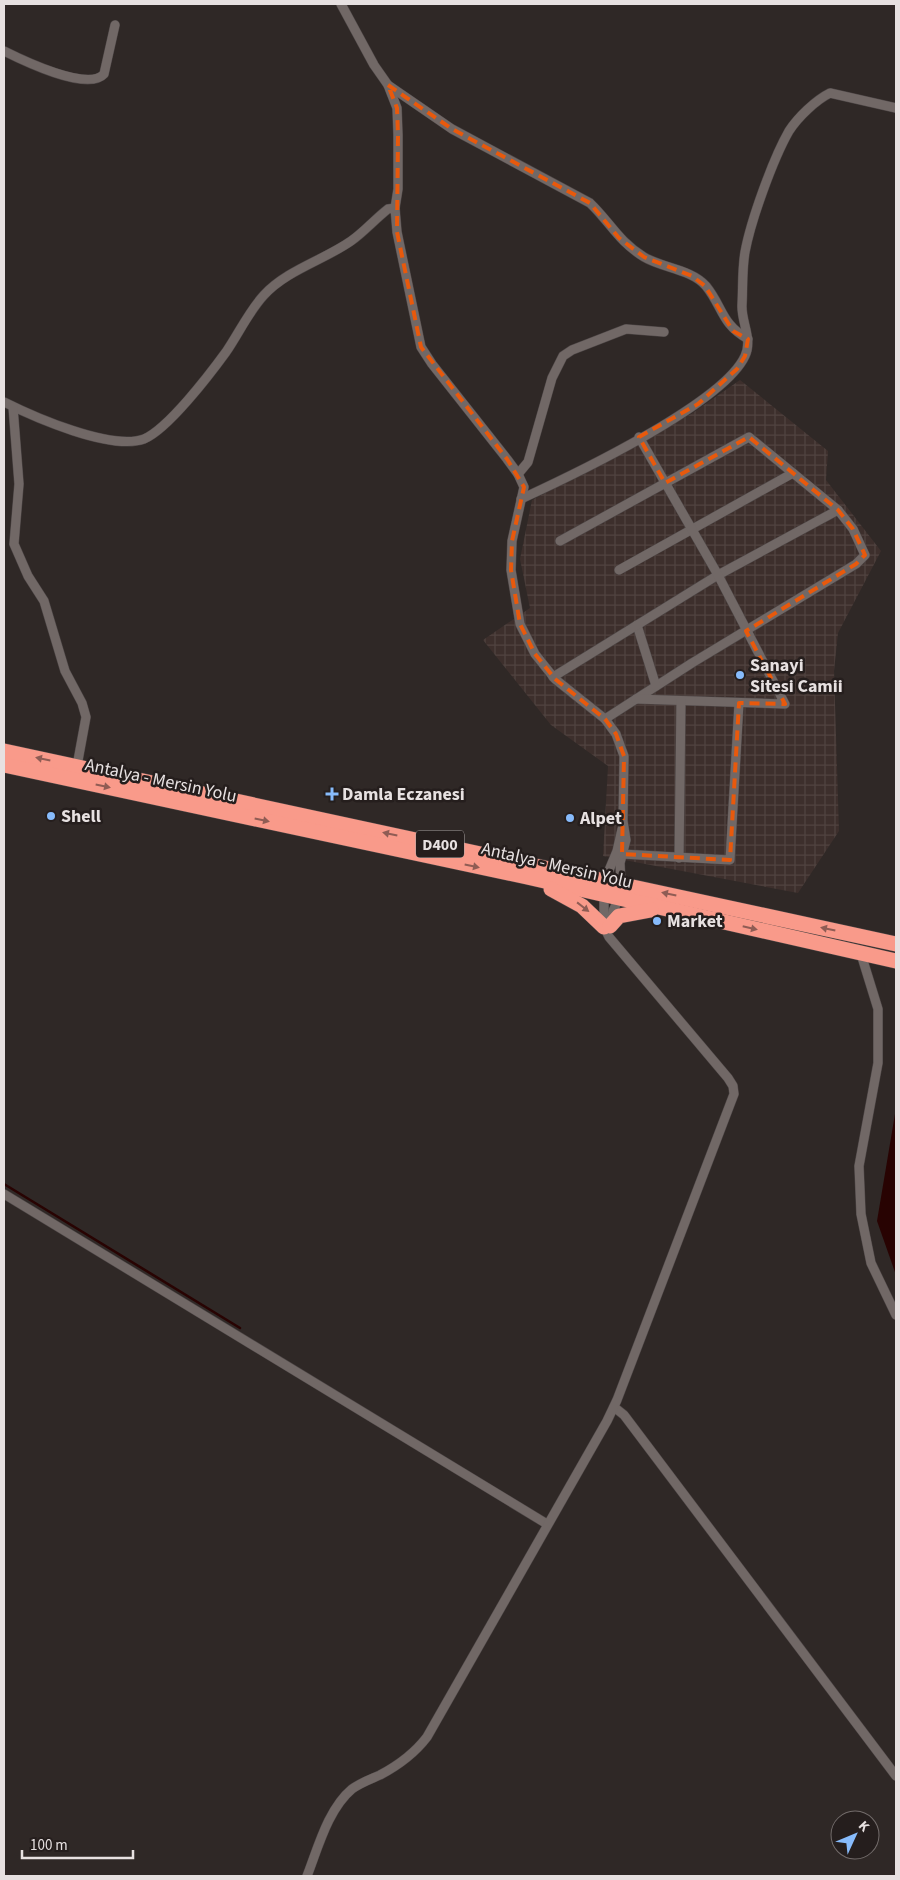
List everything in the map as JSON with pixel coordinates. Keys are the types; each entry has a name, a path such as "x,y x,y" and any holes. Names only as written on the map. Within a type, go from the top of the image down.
{"highway":[{"name":"Antalya - Mersin Yolu","path":"4,751 77,766 604,888 896,944"},
{"name":"Antalya - Mersin Yolu","path":"4,765 527,877 604,888"},
{"path":"527,877 573,900 608,930 619,916 661,908"},
{"name":"Antalya - Mersin Yolu","path":"620,891 661,908 896,961"}],"street":[{"path":"341,4 374,64 388,85 397,108 398,189 395,208 396,232 421,347 432,364 490,435 518,474 524,487 512,541 513,592 520,624 535,654 553,677 605,719 616,734 624,756 623,821 626,840 622,854 620,891 608,930"},
{"path":"4,51 47,71 86,79 96,78 104,74 115,25"},
{"path":"388,85 452,130 590,203 600,212 619,238 644,257 692,276 705,286 733,331 748,339"},
{"path":"520,499 570,476 698,404 737,368 745,356 748,339 742,309 744,254 750,230 790,130 821,97 830,93 896,108"},
{"path":"4,402 38,419 113,440 127,442 143,439 154,433 207,377 264,295 322,256 350,242 388,209 395,208"},
{"path":"518,474 528,462 552,378 564,356 572,350 626,329 664,332"},
{"path":"13,407 19,484 14,544 28,576 44,601 65,671 82,703 86,717 77,766"},
{"path":"560,541 748,437 838,510 853,529 865,554 856,564 605,719"},
{"path":"636,699 785,704 718,575 639,438"},
{"path":"619,570 793,473"},
{"path":"553,677 718,575 838,510"},
{"path":"637,624 656,686"},
{"path":"679,858 681,701"},
{"path":"622,854 730,860 739,703"},
{"path":"307,1876 328,1826 346,1795 354,1787 404,1760 416,1751 427,1737 614,1407 734,1094 733,1086 728,1078 608,930 604,888 617,851 623,821"},
{"path":"866,955 878,1018 878,1063 859,1166 861,1214 871,1263 896,1315"},
{"path":"4,1194 547,1524"},
{"path":"614,1407 624,1416 663,1466 896,1776"}],"highlighted area":[{"path":"388,85 452,129 590,203 619,238 644,257 692,276 705,286 733,331 748,339 745,356 737,369 698,404 639,437 665,483 749,437 838,510 853,529 865,555 856,564 746,631 785,704 739,703 730,860 622,854 624,756 616,734 605,719 555,679 535,654 520,624 511,570 512,541 524,487 507,459 421,347 397,232 397,108"}],"shaded area":[{"path":"740,380 828,451 826,480 881,551 838,633 834,671 839,831 798,893 603,856 608,766 551,725 483,640 530,608 520,559 532,500 691,414"},
{"path":"896,1108 896,1275 877,1221"}],"waterway":[{"path":"4,1184 240,1328"}],"place":[{"name":"Sanayi Sitesi Camii","path":"740,675"},
{"name":"Damla Eczanesi","path":"332,794"},
{"name":"Shell","path":"51,816"},
{"name":"Alpet","path":"570,818"},
{"name":"Market","path":"657,921"}]}
